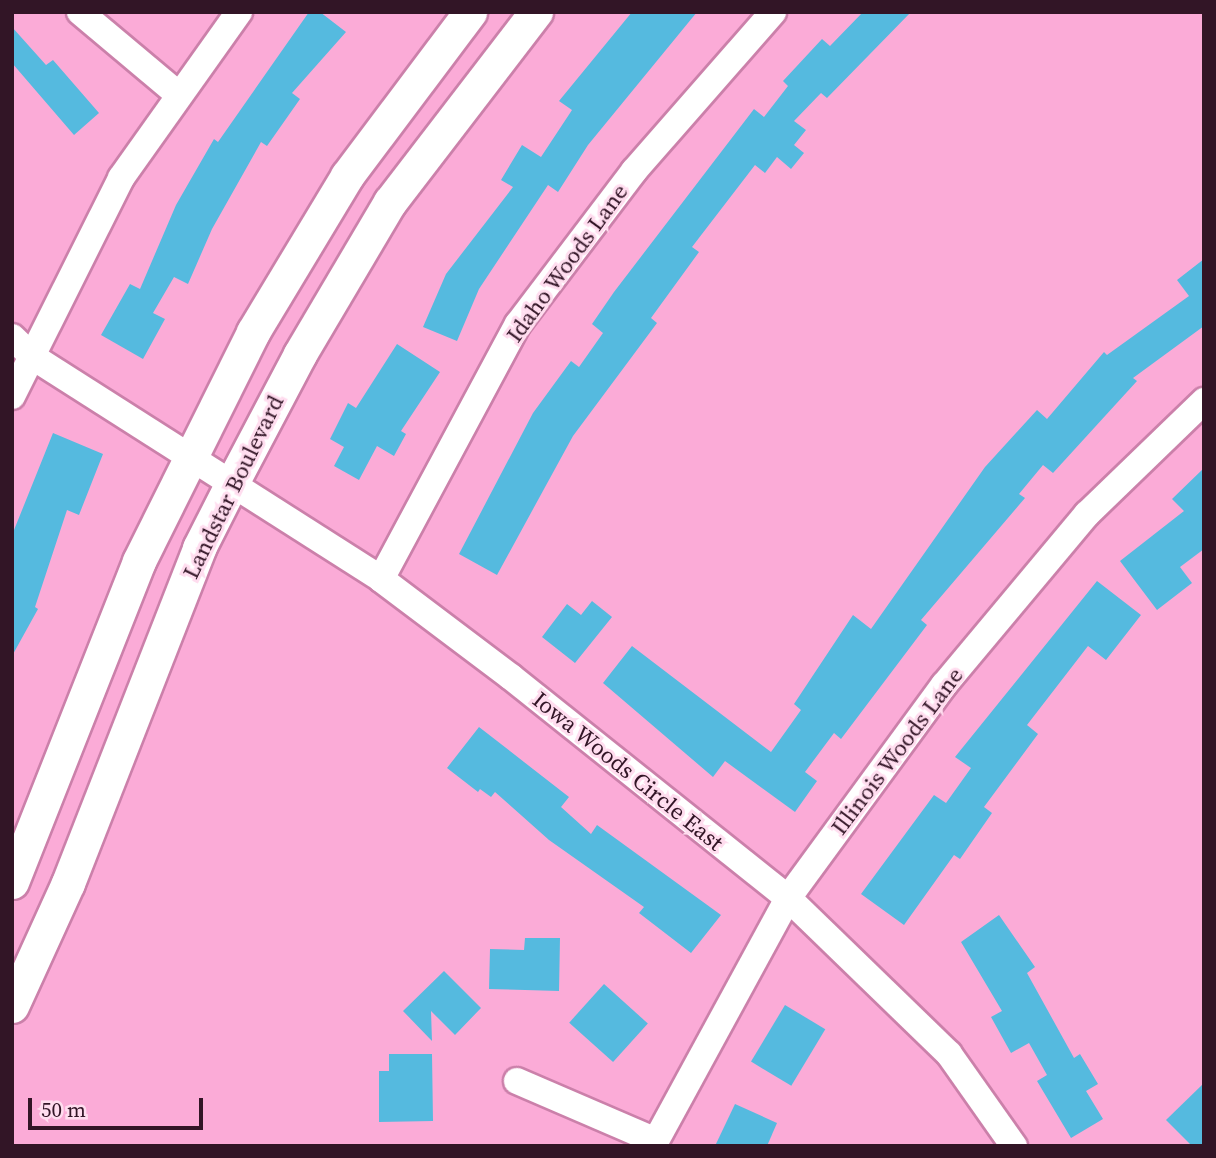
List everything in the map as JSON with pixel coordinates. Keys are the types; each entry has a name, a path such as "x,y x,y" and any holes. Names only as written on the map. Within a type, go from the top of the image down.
{"street":[{"path":"80,12 179,96"},
{"path":"12,396 121,178 239,12"},
{"path":"12,882 139,561 253,332 347,176 470,12"},
{"name":"Landstar Boulevard","path":"12,1006 68,883 199,548 300,354 390,202 536,12"},
{"name":"Idaho Woods Lane","path":"381,579 518,324 634,171 773,12"},
{"name":"Iowa Woods Circle East","path":"12,337 33,357 381,579 511,677 788,898 949,1054 1014,1146"},
{"name":"Illinois Woods Lane","path":"653,1143 788,898 944,685 1069,535 1204,401"},
{"path":"517,1081 653,1143"}],"building":[{"path":"309,12 320,12 346,32 292,93 300,99 267,146 261,142 212,229 188,284 174,277 153,313 165,319 143,359 101,335 130,284 140,289 176,205 214,139 218,142"},
{"path":"632,12 697,12 588,145 558,192 548,185 479,289 457,341 423,327 446,274 513,187 501,180 522,145 541,157 572,110 559,101"},
{"path":"863,12 911,12 827,98 821,93 794,121 806,130 794,145 804,153 791,169 777,157 765,173 755,165 692,247 699,252 651,318 657,323 573,436 497,575 459,554 533,413 571,361 579,367 603,333 592,324 614,292 754,109 764,117 788,86 783,81 822,39 830,46"},
{"path":"12,27 46,65 53,60 99,113 74,135 12,63"},
{"path":"1204,259 1204,326 1133,378 1137,381 1053,473 1043,465 1019,494 1025,498 921,620 927,625 841,739 834,733 805,772 817,781 795,812 725,761 713,777 603,683 632,646 771,752 801,710 794,704 853,615 871,629 985,467 1037,410 1047,419 1104,352 1107,355 1189,296 1177,280"},
{"path":"397,344 440,372 401,431 406,434 394,456 377,446 359,480 334,466 344,447 330,439 348,403 356,408"},
{"path":"53,433 103,454 79,515 67,510 35,607 38,609 12,656 12,535"},
{"path":"1204,468 1204,549 1180,567 1192,583 1157,610 1120,561 1184,511 1172,499"},
{"path":"1097,581 1141,615 1106,660 1088,646 1027,725 1038,734 984,807 992,813 960,859 954,855 904,925 861,894 934,795 946,803 971,768 955,757"},
{"path":"592,601 612,617 575,663 542,637 567,604 581,615"},
{"path":"479,727 569,797 561,807 591,834 597,825 721,915 691,953 639,913 644,907 549,840 495,792 491,797 480,789 478,792 447,768"},
{"path":"999,915 1035,967 1027,973 1074,1058 1080,1054 1098,1084 1086,1091 1103,1119 1071,1138 1037,1081 1047,1075 1029,1043 1011,1053 991,1017 1002,1011 961,942"},
{"path":"525,938 560,938 559,991 489,989 490,949 524,950"},
{"path":"444,971 481,1008 455,1035 431,1011 432,1041 403,1011"},
{"path":"604,984 648,1023 613,1062 569,1023"},
{"path":"785,1005 825,1029 791,1086 751,1062"},
{"path":"389,1054 432,1054 433,1121 379,1122 379,1071 389,1071"},
{"path":"1204,1083 1204,1146 1192,1146 1166,1120"},
{"path":"735,1104 777,1123 767,1146 715,1146"}]}
